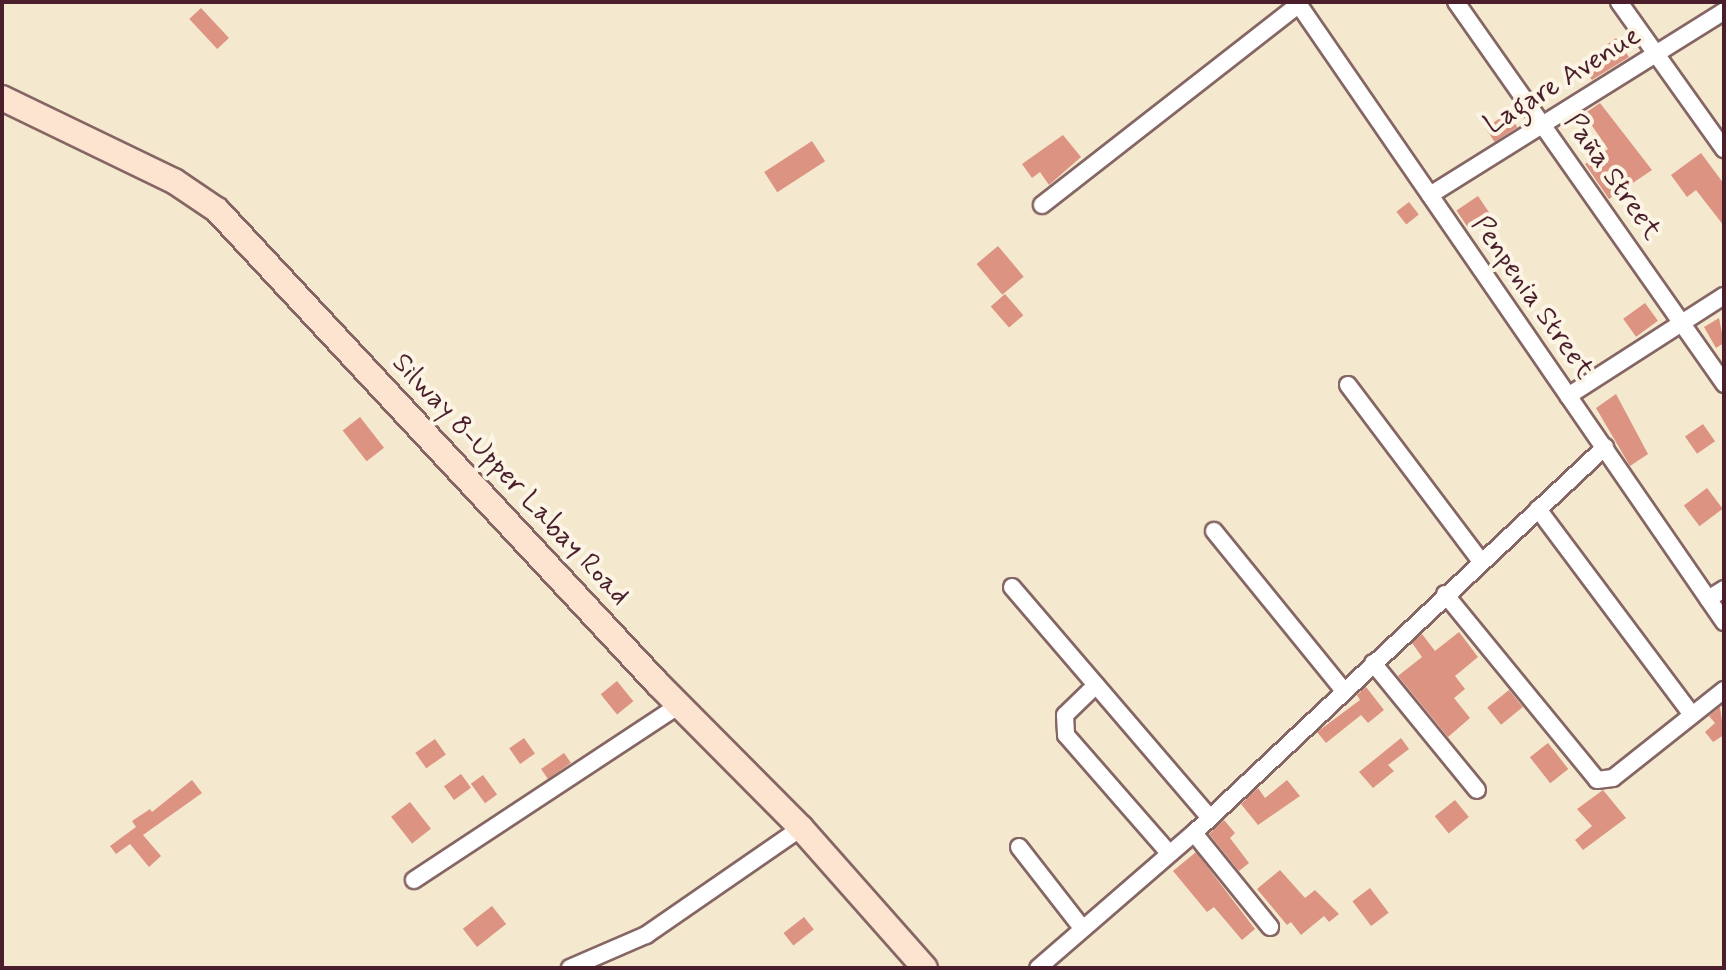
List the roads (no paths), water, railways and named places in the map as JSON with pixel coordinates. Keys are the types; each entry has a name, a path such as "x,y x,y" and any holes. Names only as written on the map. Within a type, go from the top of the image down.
{"main road":[{"name":"Silway 8-Upper Labay Road","path":"2,98 174,181 217,210 679,705 801,828 925,968"}],"street":[{"name":"Paña Street","path":"1456,2 1684,322 1724,384"},
{"path":"1619,2 1724,149"},
{"path":"1042,205 1298,3"},
{"name":"Penpenia Street","path":"1298,3 1724,622"},
{"name":"Lagare Avenue","path":"1430,195 1724,11"},
{"path":"1568,396 1724,296"},
{"path":"1348,385 1480,560"},
{"path":"1038,968 1194,833 1480,560 1605,447"},
{"path":"1538,509 1692,715"},
{"path":"1214,531 1344,691"},
{"path":"1012,587 1210,818"},
{"path":"1708,599 1724,589"},
{"path":"1445,594 1597,780 1613,778 1724,690"},
{"path":"1373,663 1477,790"},
{"path":"1096,685 1065,715 1066,735 1169,853"},
{"path":"414,880 679,705"},
{"path":"570,968 646,935 801,828"},
{"path":"1194,833 1270,927"},
{"path":"1019,847 1082,928"}]}
